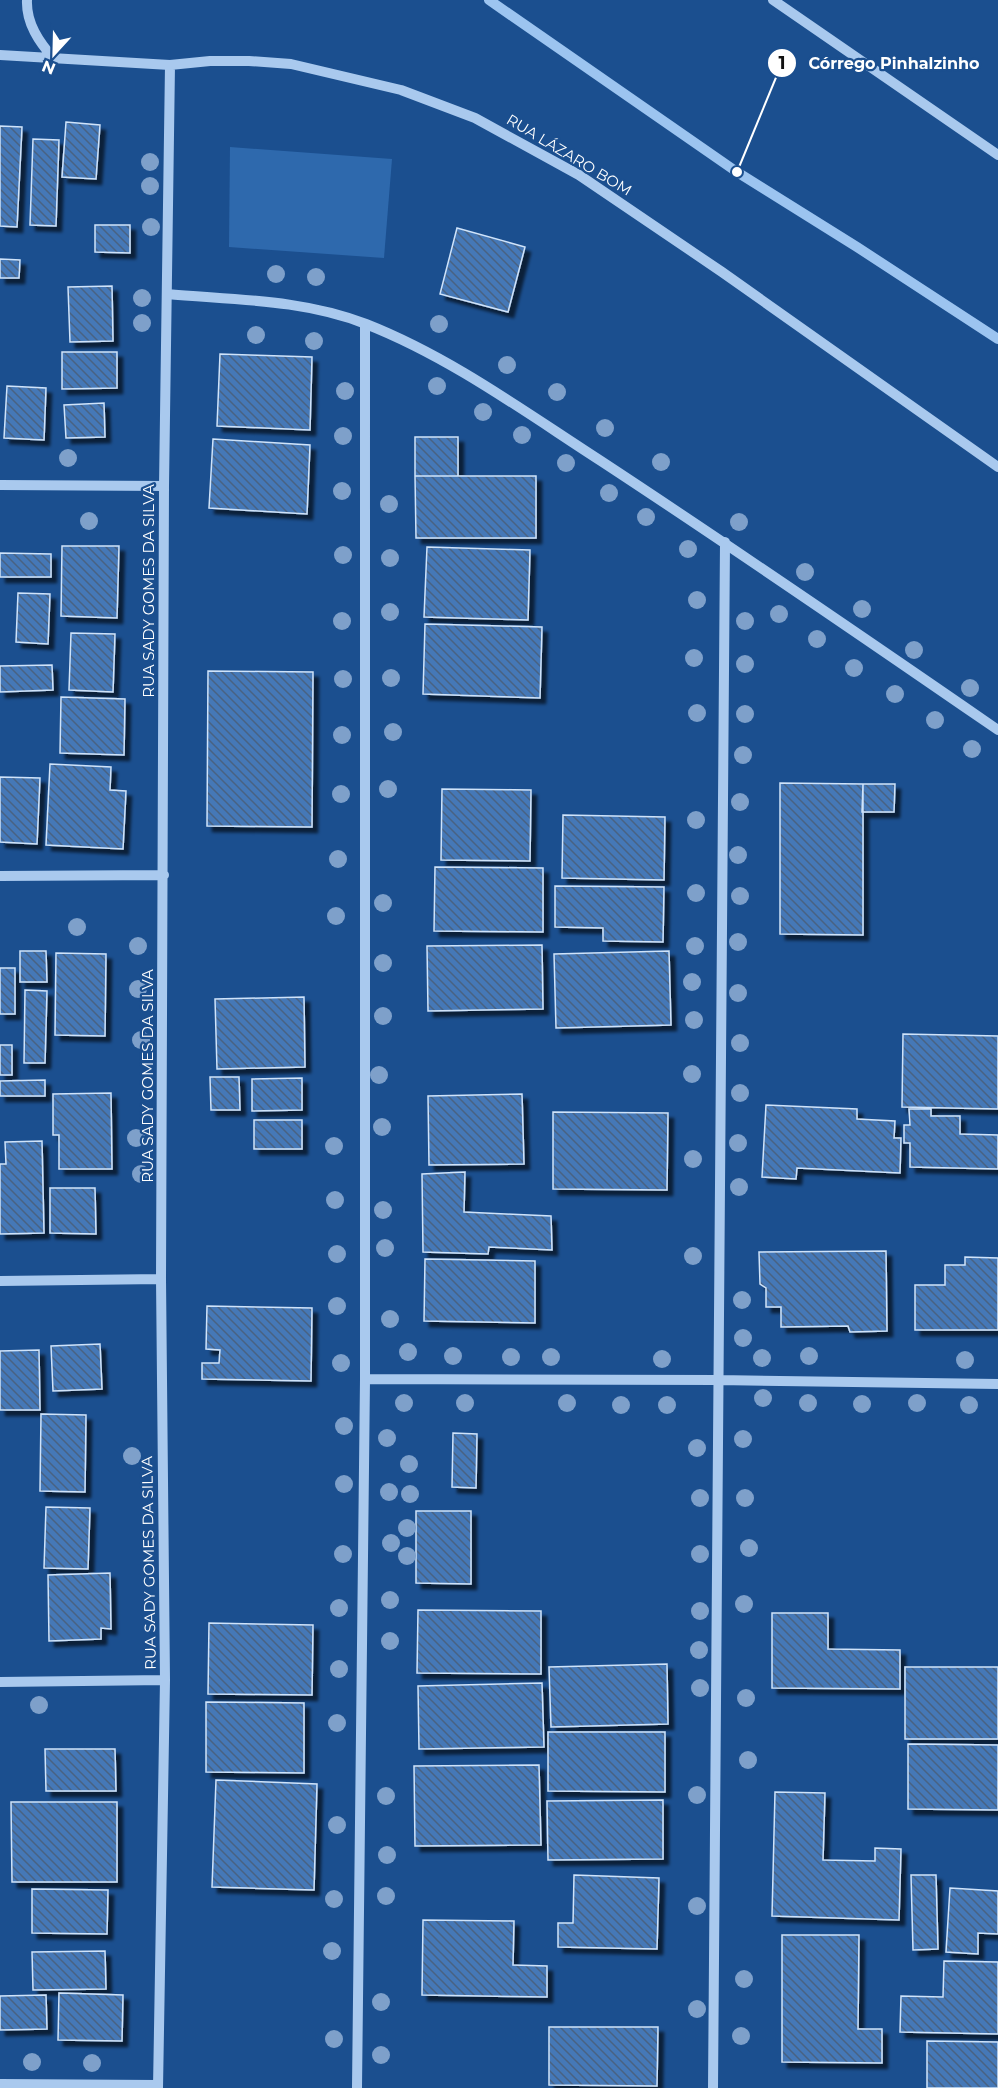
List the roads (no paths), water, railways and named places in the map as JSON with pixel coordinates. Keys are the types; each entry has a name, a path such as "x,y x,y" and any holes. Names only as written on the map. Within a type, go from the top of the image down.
{"street":[{"path":"27,0 26,12 40,43 54,59"},
{"path":"773,0 998,155"},
{"name":"RUA LÁZARO BOM","path":"0,55 170,65 239,61 291,64 401,90 475,117 579,175 722,272 998,467"},
{"name":"RUA SADY GOMES DA SILVA","path":"158,2087 165,1680 161,1280 164,486 170,65"},
{"path":"167,294 284,304 318,310 365,324 456,368 725,542 998,730"},
{"path":"357,2088 365,1379 365,324"},
{"path":"0,484 164,486"},
{"path":"713,2088 725,542"},
{"path":"0,876 164,875"},
{"path":"0,1281 161,1280"},
{"path":"365,1379 998,1384"},
{"path":"0,1682 165,1680"},
{"path":"0,2084 158,2087"}],"waterway":[{"path":"489,0 737,172 998,339"}],"place":[{"name":"Córrego Pinhalzinho","path":"737,172"}]}
